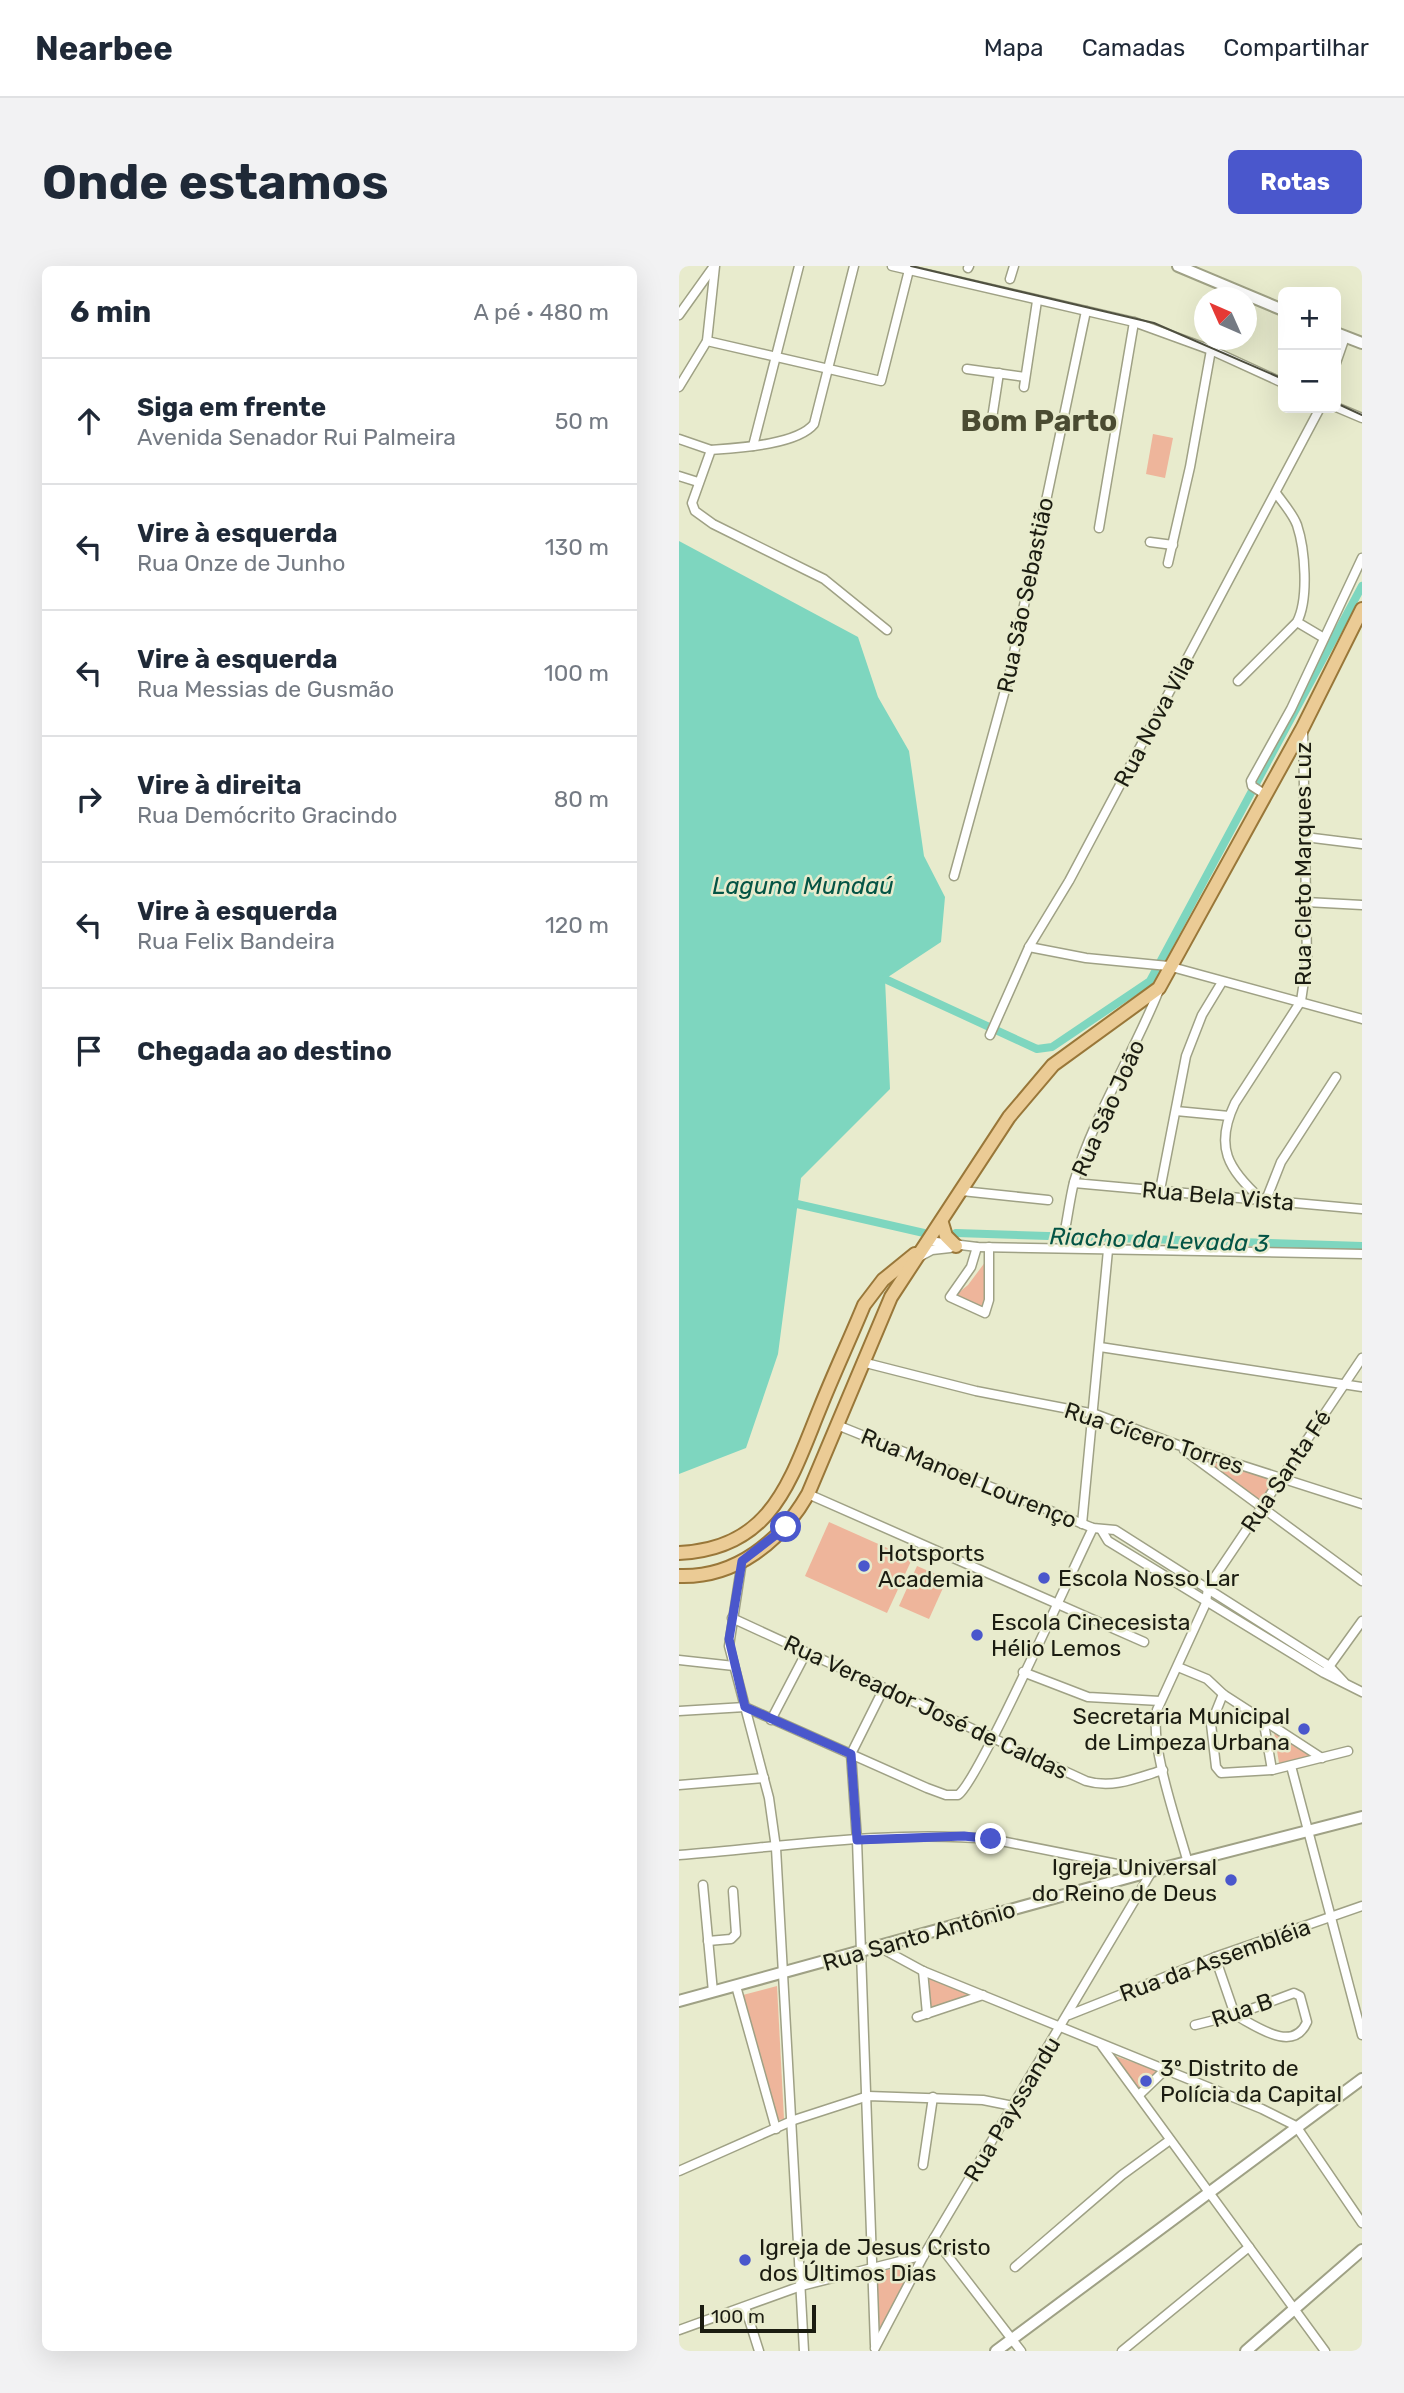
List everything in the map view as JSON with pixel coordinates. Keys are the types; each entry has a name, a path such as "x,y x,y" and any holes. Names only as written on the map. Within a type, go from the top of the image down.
{"main road":[{"path":"679,1576 706,1574 742,1561 786,1527 808,1494 891,1297 1009,1118 1053,1065 1159,988 1237,848 1257,789 1303,727 1362,609"},
{"path":"942,1223 946,1236 960,1246"},
{"path":"679,1553 730,1543 760,1523 780,1499 864,1305 883,1280 926,1244"},
{"path":"811,1432 819,1441 831,1441"},
{"path":"803,1451 815,1453 823,1460"}],"street":[{"path":"679,315 715,266"},
{"path":"679,387 707,341 715,266"},
{"path":"753,446 799,266"},
{"path":"679,439 711,450 753,446 810,429 814,424 829,369 854,266"},
{"path":"893,266 1134,322 1194,344"},
{"path":"1010,279 1014,266"},
{"path":"1178,266 1278,308"},
{"path":"707,341 881,381 909,270"},
{"path":"1024,387 1037,301"},
{"name":"Rua São Sebastião","path":"954,876 1010,672 1086,311"},
{"path":"1099,528 1134,322"},
{"path":"1341,335 1362,343"},
{"path":"1168,563 1211,350 1278,381"},
{"path":"967,369 1024,377"},
{"path":"991,425 999,373"},
{"path":"1341,409 1362,418"},
{"name":"Rua Nova Vila","path":"991,1031 1029,947 1069,881 1317,413"},
{"path":"711,450 692,506 713,524 824,579 887,630"},
{"path":"679,476 698,482"},
{"path":"1238,681 1297,622 1305,599 1300,538 1296,523 1276,493"},
{"path":"1150,542 1173,545"},
{"path":"1257,789 1324,638 1361,564"},
{"path":"1297,622 1324,638"},
{"name":"Rua Cleto Marques Luz","path":"1301,1001 1307,961 1303,727"},
{"path":"1305,837 1362,844"},
{"path":"1306,902 1362,905"},
{"path":"1029,947 1086,958 1157,964 1362,1019"},
{"path":"1160,1190 1194,1032 1222,982"},
{"name":"Rua São João","path":"1065,1230 1074,1183 1094,1129 1141,1035 1159,988"},
{"path":"1301,1001 1268,1049 1229,1116 1226,1145 1229,1165 1263,1199 1281,1162 1336,1077"},
{"path":"1176,1111 1229,1116"},
{"name":"Rua Bela Vista","path":"1074,1183 1362,1209"},
{"path":"962,1191 1048,1200"},
{"path":"926,1244 1362,1256"},
{"path":"916,1259 932,1250 960,1246"},
{"path":"977,1247 971,1267 950,1297 985,1313 989,1300 989,1247"},
{"path":"1082,1524 1095,1414 1108,1250"},
{"path":"1100,1347 1362,1387"},
{"name":"Rua Santa Fé","path":"1188,1863 1163,1770 1155,1724 1160,1701 1206,1603 1208,1587 1362,1358"},
{"name":"Rua Cícero Torres","path":"862,1362 976,1391 1095,1414 1281,1480 1362,1504"},
{"name":"Rua Manoel Lourenço","path":"837,1425 1082,1524 1102,1531 1115,1530 1208,1587 1362,1692"},
{"path":"1178,1445 1362,1581"},
{"path":"808,1494 1144,1642"},
{"path":"679,1712 745,1707 927,1788 946,1795 961,1793 992,1736 1093,1528"},
{"name":"Rua Manoel Lourenço","path":"1102,1531 1108,1541 1206,1603 1327,1670"},
{"path":"742,1561 729,1639 764,1777 776,1848 782,1974 794,2120 804,2351"},
{"name":"Rua Vereador José de Caldas","path":"732,1618 1098,1784 1121,1783 1163,1770"},
{"path":"1327,1670 1362,1622"},
{"path":"771,1720 806,1653"},
{"path":"679,1660 734,1666"},
{"path":"1178,1667 1207,1679 1223,1694 1322,1758"},
{"path":"1023,1672 1088,1697 1160,1701"},
{"path":"875,2350 868,2096 851,1754 884,1688"},
{"path":"1223,1694 1211,1724 1218,1771 1229,1773 1272,1770 1348,1751"},
{"path":"1263,1718 1272,1770"},
{"path":"1291,1766 1362,2035"},
{"path":"679,1785 764,1777"},
{"name":"Rua Santo Antônio","path":"679,2001 862,1952 1129,1872 1152,1871 1188,1863 1362,1816"},
{"path":"679,1856 857,1840 964,1836 991,1839 1129,1872"},
{"name":"Rua Payssandu","path":"875,2350 923,2255 1069,2015 1152,1871"},
{"path":"703,1885 713,1992"},
{"path":"708,1941 731,1938 736,1934 733,1891"},
{"name":"Rua da Assembléia","path":"1069,2015 1215,1957 1362,1906"},
{"path":"879,1947 923,1970 1296,2126 1362,2223"},
{"path":"1215,1957 1235,2015"},
{"path":"923,1970 927,2014"},
{"path":"736,1986 776,2129"},
{"name":"Rua B","path":"1195,2025 1235,2015 1288,1994 1300,1996 1306,2016 1304,2028 1289,2038 1262,2029 1235,2015"},
{"path":"917,2017 982,1995"},
{"path":"1102,2046 1325,2351"},
{"path":"1139,2095 1165,2070"},
{"path":"996,2351 1362,2079"},
{"path":"679,2172 794,2120 868,2096 933,2097 1013,2106"},
{"path":"923,2165 933,2097"},
{"path":"1015,2267 1122,2175 1170,2140"},
{"path":"934,2238 1021,2351"},
{"path":"1122,2351 1249,2247"},
{"path":"1246,2351 1362,2250"},
{"path":"679,2330 801,2286 871,2266 923,2255"},
{"path":"745,2307 758,2351"}],"shaded area":[{"path":"1153,434 1173,438 1165,478 1146,474"},
{"path":"989,1257 989,1313 952,1298 968,1285"},
{"path":"1194,1454 1275,1480 1259,1504"},
{"path":"829,1522 912,1559 887,1613 805,1576"},
{"path":"917,1566 947,1579 929,1619 899,1606"},
{"path":"1274,1732 1318,1760 1280,1769"},
{"path":"929,1978 972,1994 931,2009"},
{"path":"777,1986 784,2119 775,2121 739,1996"},
{"path":"1112,2055 1159,2071 1139,2091"},
{"path":"914,2263 880,2330 875,2273"}],"water":[{"name":"Laguna Mundaú","path":"679,541 858,637 878,697 909,751 924,856 945,897 941,942 885,979 890,1089 801,1178 778,1354 746,1448 679,1474"}],"waterway":[{"path":"885,979 1037,1049 1052,1047 1150,981 1362,586"},
{"name":"Riacho da Levada 3","path":"797,1204 924,1233"},
{"name":"Riacho da Levada 3","path":"956,1233 1362,1246"}],"tram line":[{"path":"911,266 1154,323 1278,377"},
{"path":"1341,405 1362,415"}],"place":[{"name":"Hotsports Academia","path":"864,1566"},
{"name":"Escola Nosso Lar","path":"1044,1578"},
{"name":"Escola Cinecesista Hélio Lemos","path":"977,1635"},
{"name":"Secretaria Municipal de Limpeza Urbana","path":"1304,1729"},
{"name":"Igreja Universal do Reino de Deus","path":"1231,1880"},
{"name":"3º Distrito de Polícia da Capital","path":"1146,2081"},
{"name":"Igreja de Jesus Cristo dos Últimos Dias","path":"745,2260"}],"district":[{"name":"Bom Parto","path":"1039,421"}],"route":[{"path":"786,1527 773,1540 742,1561 729,1646 745,1707 851,1754 857,1840 964,1836 991,1839"}]}
